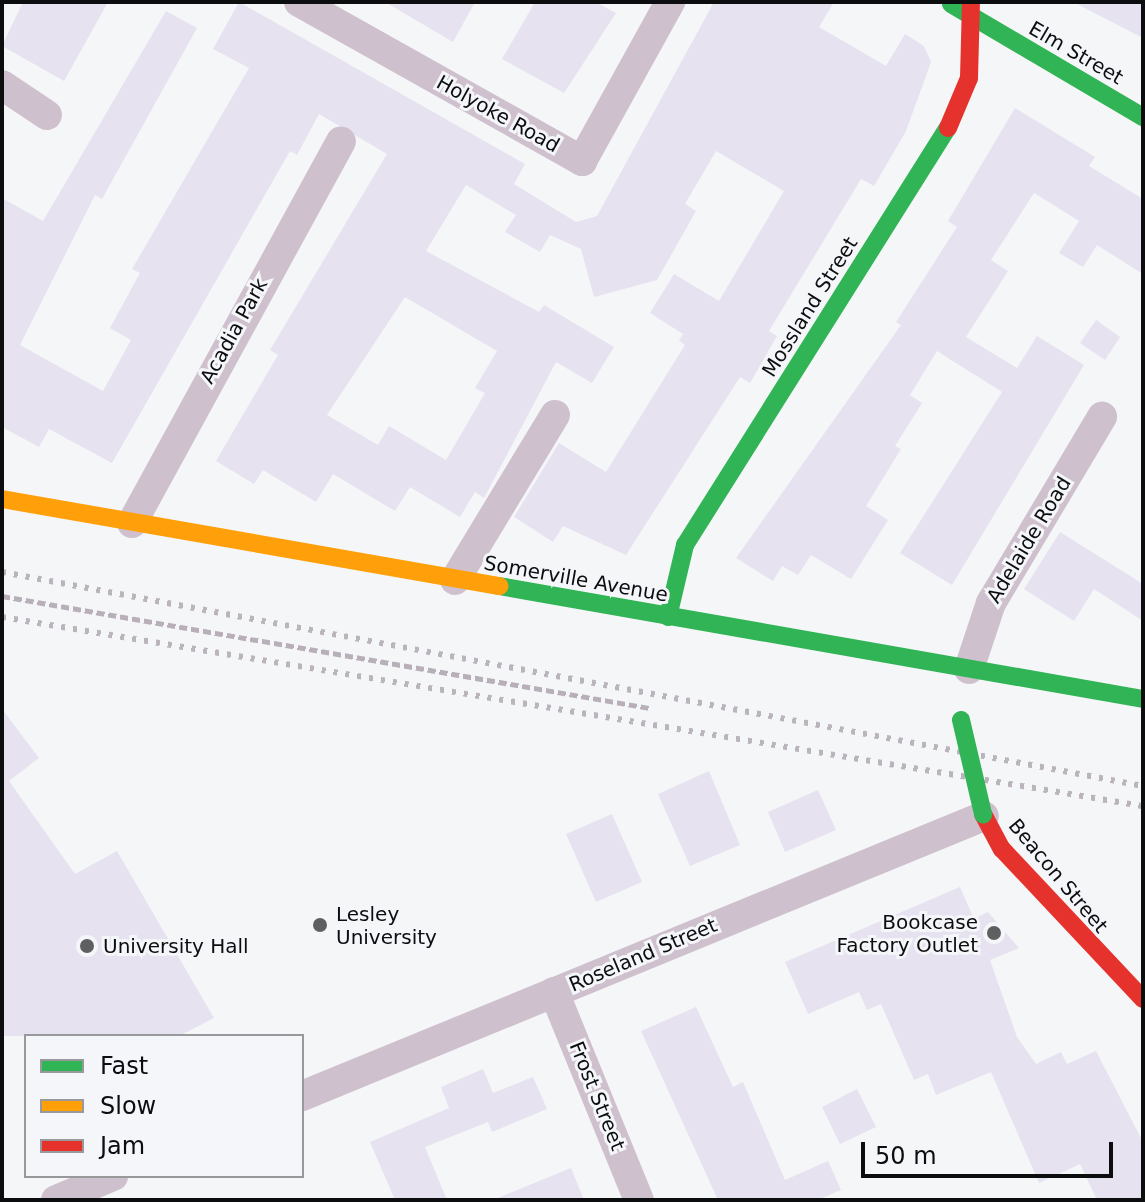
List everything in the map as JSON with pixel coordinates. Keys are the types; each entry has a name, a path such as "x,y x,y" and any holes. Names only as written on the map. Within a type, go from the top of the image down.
{"main road":[{"name":"Elm Street","path":"947,2 971,9 1143,117"},
{"name":"Mossland Street","path":"668,617 685,545 952,122 969,78 971,9"},
{"name":"Somerville Avenue","path":"2,499 1143,699"},
{"name":"Beacon Street","path":"969,669 961,720 984,815 1002,849 1143,999"}],"street":[{"name":"Holyoke Road","path":"299,2 582,161 670,2"},
{"path":"2,85 47,115"},
{"name":"Acadia Park","path":"132,523 341,142"},
{"path":"455,580 555,415"},
{"name":"Adelaide Road","path":"969,669 991,603 1102,417"},
{"name":"Roseland Street","path":"304,1095 984,815"},
{"name":"Frost Street","path":"554,992 639,1200"},
{"path":"56,1200 108,1178"}],"path":[{"path":"2,596 650,708"}],"building":[{"path":"23,2 108,2 64,81 2,46"},
{"path":"239,2 525,164 514,184 576,222 597,216 714,2 834,2 819,27 886,66 905,34 924,46 931,62 906,131 874,186 861,179 769,331 777,336 750,383 740,377 626,555 563,526 553,542 514,517 559,443 606,472 685,345 679,341 683,334 650,313 674,274 719,301 784,191 716,151 685,204 696,211 657,280 594,297 581,249 550,235 540,252 505,232 516,215 466,185 426,251 539,312 544,305 614,347 592,383 556,362 484,498 475,492 460,517 410,487 395,511 333,474 316,502 263,470 254,484 216,461 278,355 270,350 387,154 319,114 297,155 290,151 112,463 49,429 39,447 2,427 2,198 43,221 166,11 197,28 102,199 95,195 20,345 103,391 131,340 110,328 140,273 132,269 249,68 213,49","holes":["405,297 497,351 475,388 485,393 446,460 389,426 378,445 327,415"]},
{"path":"385,2 475,2 453,42"},
{"path":"535,2 595,2 616,13 564,93 502,59"},
{"path":"1073,2 1143,2 1143,38"},
{"path":"1015,108 1095,157 1089,166 1143,199 1143,274 1097,245 1083,267 1059,253 1079,221 1034,193 991,260 1008,271 966,337 1017,368 1037,336 1084,365 952,585 900,553 1002,392 937,351 910,395 922,403 895,446 901,449 866,506 888,520 851,579 811,555 798,575 782,566 773,581 736,558 901,325 896,322 957,227 948,221"},
{"path":"1096,320 1120,337 1105,360 1080,343"},
{"path":"1060,532 1143,584 1143,621 1094,589 1074,621 1024,589"},
{"name":"University Hall","path":"2,709 39,758 9,781 75,874 117,851 214,1018 183,1034 2,1036"},
{"path":"709,771 740,845 690,866 658,794"},
{"path":"818,790 836,830 785,852 768,812"},
{"path":"612,814 642,882 596,902 566,834"},
{"path":"960,887 974,919 988,912 1019,948 990,960 1017,1037 1036,1064 1061,1052 1067,1064 1096,1051 1143,1142 1143,1200 1097,1200 1080,1164 1039,1183 991,1072 936,1095 928,1074 914,1080 881,1004 867,1010 859,992 808,1014 785,962"},
{"path":"696,1007 733,1087 743,1082 785,1180 828,1161 841,1190 817,1200 718,1200 641,1031"},
{"path":"483,1069 493,1093 533,1077 547,1109 492,1132 488,1122 425,1147 447,1200 395,1200 370,1142 449,1108 441,1087"},
{"path":"857,1089 876,1127 840,1144 822,1107"},
{"path":"571,1168 584,1200 495,1200 495,1199"}],"railway":[{"path":"2,572 1143,786"},
{"path":"2,617 1143,806"}],"traffic: fast":[{"path":"951,4 1143,117"},
{"path":"668,617 685,545 948,128"},
{"path":"499,586 1143,699"},
{"path":"961,720 983,814"}],"traffic: slow":[{"path":"2,499 499,586"}],"traffic: jam":[{"path":"948,128 969,78 971,2"},
{"path":"983,814 1002,849 1143,999"}],"place":[{"name":"Lesley University","path":"320,925"},
{"name":"Bookcase Factory Outlet","path":"994,933"},
{"name":"University Hall","path":"87,946"}]}
